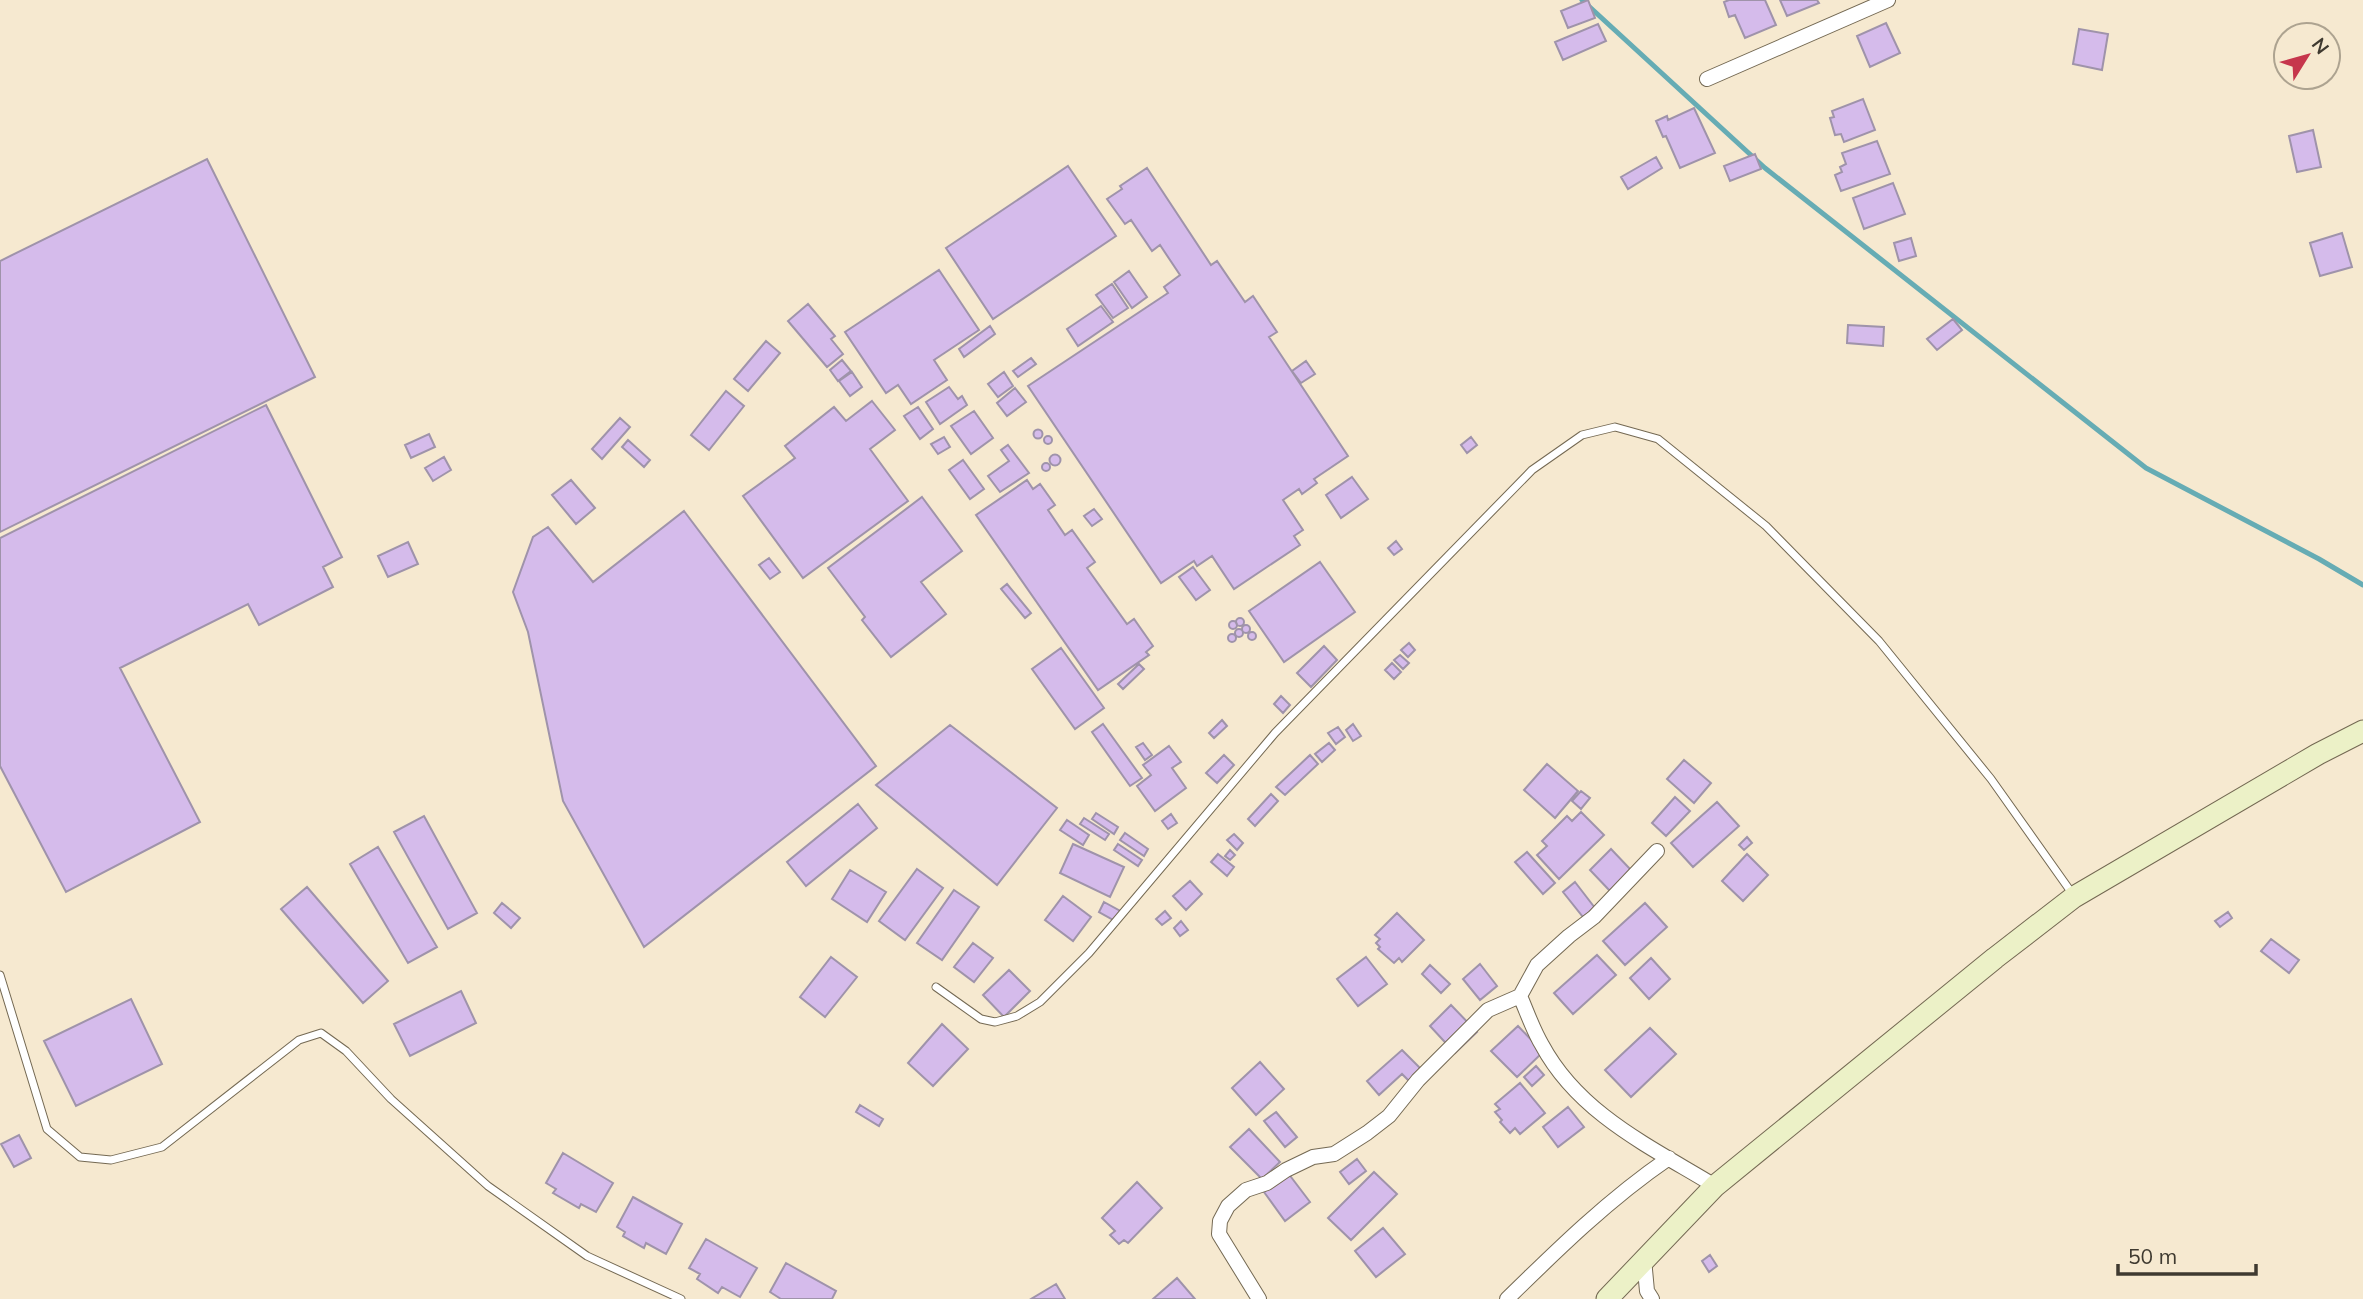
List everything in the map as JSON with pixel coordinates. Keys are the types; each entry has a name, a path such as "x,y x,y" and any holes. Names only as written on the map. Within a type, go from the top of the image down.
{"main road":[{"path":"1608,1299 1715,1186 2074,897 2318,754 2363,731"}],"street":[{"path":"1707,79 1888,0"},
{"path":"1259,1299 1219,1234 1220,1221 1228,1206 1246,1190 1267,1183 1286,1170 1313,1157 1334,1154 1389,1116 1418,1080 1488,1010 1520,996 1537,965 1594,918 1657,851"},
{"path":"1520,996 1542,1047 1576,1093 1608,1122 1715,1186"},
{"path":"1507,1299 1571,1237 1636,1181 1669,1158"},
{"path":"1644,1259 1647,1290 1651,1299"}],"lane":[{"path":"936,987 981,1019 995,1022 1017,1016 1040,1002 1089,953 1275,733 1532,470 1582,435 1615,427 1658,439 1776,536 1879,641 1991,779 2074,897"},
{"path":"0,975 47,1129 80,1157 111,1160 162,1147 299,1040 321,1033 345,1051 391,1099 488,1186 587,1256 681,1299"}],"building":[{"path":"1588,0 1595,18 1568,28 1561,11"},
{"path":"1765,0 1776,25 1745,38 1735,15 1729,17 1724,2"},
{"path":"1780,0 1817,0 1819,3 1787,16"},
{"path":"1886,23 1900,53 1870,67 1857,36"},
{"path":"1598,24 1606,41 1563,60 1555,42"},
{"path":"2079,29 2108,34 2102,70 2073,64"},
{"path":"1863,99 1875,130 1844,142 1841,134 1835,135 1830,118 1834,117 1832,111"},
{"path":"1694,108 1715,153 1680,168 1656,121 1667,116 1668,120"},
{"path":"2313,130 2321,167 2297,172 2289,136"},
{"path":"1877,141 1890,174 1841,191 1835,175 1842,172 1840,167 1846,164 1842,153"},
{"path":"1755,154 1761,169 1730,181 1724,166"},
{"path":"1656,157 1662,168 1628,189 1621,177"},
{"path":"207,159 315,377 0,532 0,261"},
{"path":"1068,166 1116,236 993,319 946,248"},
{"path":"1147,168 1211,265 1217,261 1245,302 1253,296 1277,332 1269,337 1348,456 1314,479 1317,483 1302,494 1299,489 1283,500 1303,530 1294,536 1300,545 1234,589 1212,556 1197,566 1194,561 1161,583 1028,386 1168,293 1164,287 1180,275 1160,245 1152,251 1131,220 1125,224 1107,199 1122,189 1120,186"},
{"path":"1893,183 1905,214 1864,229 1853,198"},
{"path":"2342,233 2352,267 2320,276 2310,243"},
{"path":"1911,238 1916,256 1899,261 1894,243"},
{"path":"939,270 979,330 934,360 947,380 911,404 898,385 886,393 845,332"},
{"path":"1129,271 1147,297 1132,308 1114,282"},
{"path":"1112,284 1128,308 1113,318 1096,295"},
{"path":"808,304 835,336 831,339 843,354 827,367 788,321"},
{"path":"1101,306 1113,322 1078,346 1067,329"},
{"path":"1953,319 1962,330 1937,350 1927,339"},
{"path":"1848,325 1884,327 1883,346 1847,343"},
{"path":"990,326 995,334 964,357 959,349"},
{"path":"766,341 780,353 748,391 734,379"},
{"path":"1031,358 1036,364 1018,377 1013,371"},
{"path":"842,360 851,371 838,381 830,370"},
{"path":"1306,361 1315,374 1301,383 1292,371"},
{"path":"852,372 862,387 850,396 839,381"},
{"path":"1004,372 1013,386 998,397 988,384"},
{"path":"949,387 958,399 962,396 967,405 940,424 926,402"},
{"path":"1015,388 1026,402 1007,416 997,403"},
{"path":"726,391 744,406 709,450 691,435"},
{"path":"872,401 895,430 870,449 908,501 803,578 743,496 795,458 785,446 834,407 846,421"},
{"path":"266,405 342,557 323,567 333,587 259,625 248,604 120,668 200,822 66,892 0,766 0,538"},
{"path":"918,407 933,429 920,439 904,416"},
{"path":"974,411 993,438 971,454 951,426"},
{"path":"620,418 630,427 602,459 592,449"},
{"path":"1038,429 1043,434 1038,439 1033,434"},
{"path":"429,434 435,447 411,458 405,445"},
{"path":"1048,436 1052,440 1048,444 1044,440"},
{"path":"944,437 950,447 938,454 931,444"},
{"path":"1471,437 1477,445 1467,453 1461,445"},
{"path":"628,440 650,460 644,467 622,447"},
{"path":"1008,445 1029,473 1000,492 988,476 1009,461 1001,450"},
{"path":"1055,455 1059,456 1059,464 1055,465 1051,464 1050,460 1051,456"},
{"path":"444,457 451,470 433,481 425,468"},
{"path":"963,460 984,489 970,499 949,470"},
{"path":"1046,463 1050,467 1046,471 1042,467"},
{"path":"1352,477 1368,499 1341,518 1326,495"},
{"path":"571,480 595,508 576,524 552,495"},
{"path":"1027,480 1033,489 1040,484 1055,505 1048,510 1065,535 1072,530 1095,562 1087,568 1127,624 1134,619 1153,646 1146,652 1149,655 1098,690 976,515"},
{"path":"922,497 962,551 921,582 946,614 891,657 862,620 865,617 828,568"},
{"path":"1094,509 1102,519 1092,526 1084,516"},
{"path":"684,511 876,766 644,947 563,801 528,632 513,592 533,537 548,527 593,582"},
{"path":"1396,541 1402,549 1394,555 1388,548"},
{"path":"408,542 418,564 388,577 378,556"},
{"path":"769,558 780,572 770,579 759,565"},
{"path":"1320,562 1355,612 1284,662 1249,611"},
{"path":"1193,567 1210,590 1196,600 1179,577"},
{"path":"1007,584 1031,613 1025,618 1001,589"},
{"path":"1240,618 1244,622 1240,626 1236,622"},
{"path":"1233,621 1237,625 1233,629 1229,625"},
{"path":"1246,625 1250,629 1246,633 1242,629"},
{"path":"1239,629 1243,633 1239,637 1235,633"},
{"path":"1252,632 1256,636 1252,640 1248,636"},
{"path":"1232,634 1236,638 1232,642 1228,638"},
{"path":"1409,643 1415,650 1408,657 1401,650"},
{"path":"1324,646 1337,660 1311,687 1297,673"},
{"path":"1061,648 1104,708 1075,729 1032,669"},
{"path":"1400,655 1409,663 1403,669 1394,660"},
{"path":"1392,663 1401,672 1394,679 1385,670"},
{"path":"1139,664 1144,669 1123,689 1118,684"},
{"path":"1281,696 1290,705 1283,713 1274,704"},
{"path":"1222,720 1227,726 1214,738 1209,733"},
{"path":"1103,724 1142,778 1130,786 1092,732"},
{"path":"1353,724 1361,736 1353,741 1346,730"},
{"path":"950,725 1057,808 997,885 876,785"},
{"path":"1338,727 1345,737 1336,744 1328,733"},
{"path":"1143,743 1152,755 1145,760 1136,747"},
{"path":"1329,743 1335,750 1322,762 1315,754"},
{"path":"1169,746 1181,762 1172,768 1186,788 1155,811 1137,786 1151,775 1143,765"},
{"path":"1224,755 1234,765 1217,783 1206,773"},
{"path":"1310,755 1318,764 1285,795 1276,787"},
{"path":"1684,760 1711,783 1694,803 1667,779"},
{"path":"1547,764 1578,791 1555,818 1524,790"},
{"path":"1581,791 1590,798 1581,809 1572,801"},
{"path":"1271,794 1278,801 1255,826 1248,819"},
{"path":"1675,797 1690,811 1666,836 1652,823"},
{"path":"1717,802 1739,826 1693,867 1671,843"},
{"path":"858,804 877,828 806,886 787,862"},
{"path":"1581,812 1604,835 1559,879 1537,855 1547,846 1542,841 1567,816 1572,821"},
{"path":"1096,813 1118,827 1114,834 1092,819"},
{"path":"1171,814 1177,823 1168,829 1162,821"},
{"path":"424,816 477,913 448,929 394,832"},
{"path":"1084,818 1109,834 1105,840 1080,824"},
{"path":"1067,820 1089,835 1083,845 1060,830"},
{"path":"1125,833 1148,849 1144,856 1120,840"},
{"path":"1234,834 1243,843 1237,850 1227,840"},
{"path":"1747,837 1752,843 1744,850 1739,845"},
{"path":"1073,844 1124,867 1110,897 1060,873"},
{"path":"1118,844 1142,860 1138,866 1114,850"},
{"path":"378,847 437,947 408,963 350,864"},
{"path":"1611,849 1631,870 1610,891 1590,870"},
{"path":"1230,850 1235,855 1230,860 1225,856"},
{"path":"1527,852 1555,883 1543,894 1515,862"},
{"path":"1218,854 1234,867 1227,876 1211,862"},
{"path":"1747,854 1768,875 1743,901 1722,881"},
{"path":"917,869 943,888 905,940 879,921"},
{"path":"850,870 886,892 867,922 832,899"},
{"path":"1190,881 1202,894 1186,910 1173,896"},
{"path":"1575,882 1595,908 1583,917 1563,892"},
{"path":"307,887 388,981 363,1003 281,909"},
{"path":"954,890 979,907 942,960 917,943"},
{"path":"1063,896 1091,917 1073,941 1045,920"},
{"path":"1104,902 1122,912 1117,922 1099,912"},
{"path":"502,903 520,918 511,928 494,913"},
{"path":"1645,903 1667,927 1625,965 1603,941"},
{"path":"1165,911 1171,918 1162,925 1156,919"},
{"path":"2228,912 2232,918 2220,927 2215,921"},
{"path":"1397,913 1424,940 1402,962 1399,958 1394,963 1378,949 1380,947 1376,943 1380,939 1375,935"},
{"path":"1181,921 1188,930 1180,936 1174,928"},
{"path":"2271,939 2299,960 2289,973 2261,951"},
{"path":"973,943 993,958 974,982 954,967"},
{"path":"1597,955 1616,975 1573,1014 1554,993"},
{"path":"831,957 857,977 825,1017 800,997"},
{"path":"1366,957 1387,984 1358,1006 1337,979"},
{"path":"1651,958 1670,979 1649,999 1630,978"},
{"path":"1480,964 1497,986 1480,1000 1463,979"},
{"path":"1430,965 1450,984 1441,993 1422,974"},
{"path":"1009,970 1030,991 1004,1017 983,995"},
{"path":"461,991 476,1023 410,1056 394,1024"},
{"path":"131,999 162,1064 76,1106 44,1041"},
{"path":"1451,1005 1477,1032 1455,1053 1430,1026"},
{"path":"942,1024 968,1049 933,1086 908,1063"},
{"path":"1518,1026 1543,1052 1517,1077 1491,1051"},
{"path":"1650,1028 1676,1054 1631,1097 1605,1070"},
{"path":"1402,1050 1426,1074 1414,1086 1402,1074 1379,1095 1367,1081"},
{"path":"1260,1062 1284,1089 1256,1115 1232,1088"},
{"path":"1536,1066 1544,1075 1532,1086 1524,1077"},
{"path":"1520,1083 1545,1113 1520,1134 1515,1128 1510,1133 1500,1122 1502,1120 1495,1112 1500,1109 1495,1104"},
{"path":"860,1105 883,1119 879,1126 856,1112"},
{"path":"1568,1107 1584,1127 1558,1147 1543,1127"},
{"path":"1276,1112 1297,1137 1285,1147 1264,1121"},
{"path":"1249,1129 1280,1162 1262,1179 1230,1147"},
{"path":"19,1135 31,1158 14,1167 1,1144"},
{"path":"563,1153 613,1183 596,1212 581,1204 579,1208 553,1193 556,1189 546,1183"},
{"path":"1357,1159 1366,1171 1349,1184 1340,1172"},
{"path":"1374,1172 1397,1194 1351,1240 1328,1218"},
{"path":"1288,1173 1310,1202 1285,1221 1264,1192"},
{"path":"1137,1182 1162,1208 1128,1243 1124,1240 1119,1244 1110,1235 1115,1231 1102,1218"},
{"path":"633,1197 682,1224 666,1254 646,1243 644,1248 623,1236 625,1232 617,1227"},
{"path":"1383,1228 1405,1254 1376,1277 1355,1251"},
{"path":"706,1239 757,1268 740,1297 722,1287 718,1293 697,1279 700,1274 689,1268"},
{"path":"1710,1255 1717,1266 1709,1272 1702,1261"},
{"path":"786,1263 836,1291 832,1299 781,1299 770,1292"},
{"path":"1177,1278 1195,1299 1153,1299"},
{"path":"1056,1284 1065,1299 1031,1299"}],"waterway":[{"path":"1582,0 1765,168 2146,468 2363,585"}]}
